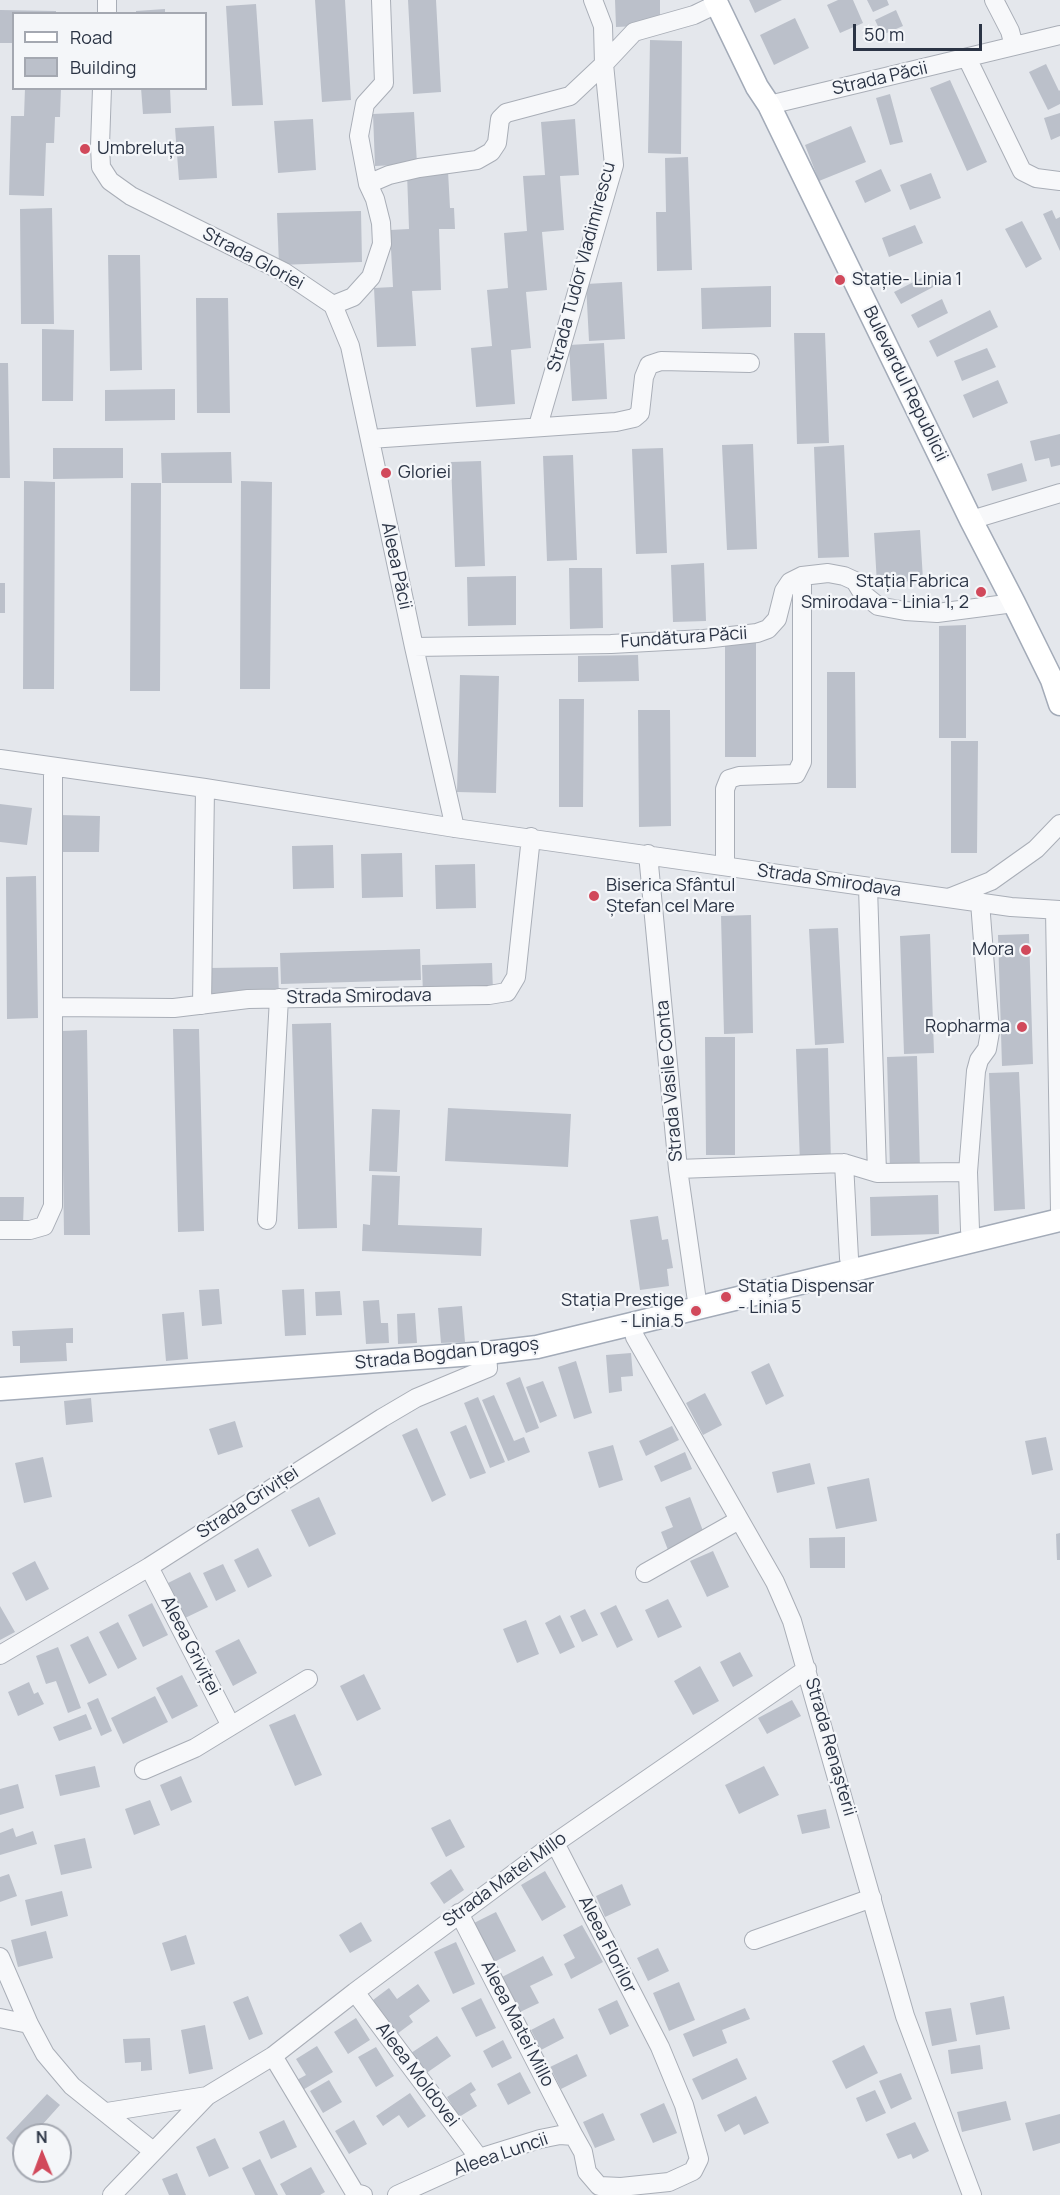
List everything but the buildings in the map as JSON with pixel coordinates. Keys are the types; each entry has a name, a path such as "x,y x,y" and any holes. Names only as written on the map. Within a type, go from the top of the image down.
{"main road":[{"name":"Bulevardul Republicii","path":"716,2 1052,680 1060,704"},
{"name":"Strada Bogdan Dragoș","path":"0,1389 487,1353 537,1347 1060,1220"}],"street":[{"path":"333,305 354,297 371,277 382,244 381,223 375,199 368,184 359,136 365,104 384,82 381,0"},
{"name":"Strada Tudor Vladimirescu","path":"538,426 614,165 604,64 603,26 593,0"},
{"path":"994,0 1010,31 1014,46"},
{"path":"368,184 389,175 419,168 477,160 490,152 497,143 500,119 506,113 570,96 634,32 694,15 716,2"},
{"name":"Strada Păcii","path":"769,105 1060,35"},
{"path":"967,58 1022,171 1036,178 1060,181"},
{"name":"Strada Gloriei","path":"102,90 101,167 110,181 131,196 284,272 333,305"},
{"name":"Aleea Păcii","path":"333,305 350,346 455,828"},
{"path":"370,439 616,422 634,418 640,412 649,365 661,361 750,363"},
{"path":"971,520 1060,493"},
{"path":"725,866 725,789 729,779 739,776 796,774 802,762 802,576 828,573 844,576 855,581 863,594 878,606 905,611 937,613 1014,603"},
{"name":"Fundătura Păcii","path":"414,647 611,644 704,639 757,633 768,630 777,619 784,591 790,582 802,576"},
{"name":"Strada Smirodava","path":"0,759 205,788 455,828 531,837 868,887 1011,907 1058,910"},
{"path":"0,1230 30,1230 44,1226 53,1206 53,767"},
{"path":"202,1005 205,788"},
{"path":"950,898 991,881 1036,849 1060,824"},
{"name":"Strada Smirodava","path":"53,1007 174,1008 248,999 489,995 507,992 516,977 531,837"},
{"name":"Strada Vasile Conta","path":"648,854 678,1169 698,1308"},
{"path":"868,887 877,1173"},
{"path":"974,1242 970,1230 968,1172 976,1071 979,1060 987,1049 990,1032 980,902"},
{"path":"1058,910 1060,1211"},
{"path":"267,1220 279,998"},
{"path":"844,1164 849,1258 852,1270"},
{"path":"678,1169 844,1164 877,1173 968,1172"},
{"name":"Strada Renașterii","path":"632,1323 635,1337 775,1582 792,1621 905,2016 972,2195"},
{"name":"Strada Griviței","path":"0,1655 149,1567 416,1398 488,1368 487,1353"},
{"path":"645,1572 740,1520"},
{"name":"Aleea Griviței","path":"149,1567 231,1726"},
{"name":"Strada Matei Millo","path":"112,2195 207,2096 273,2056 459,1913 555,1843 807,1669"},
{"path":"144,1770 195,1748 308,1679"},
{"name":"Aleea Florilor","path":"555,1843 660,2047"},
{"path":"754,1940 872,1898"},
{"name":"Aleea Matei Millo","path":"459,1913 574,2136"},
{"path":"0,1957 29,2024 45,2054 72,2086 153,2151"},
{"name":"Aleea Moldovei","path":"355,1992 479,2158"},
{"path":"0,2018 29,2024"},
{"name":"Aleea Luncii","path":"397,2195 479,2158 560,2135 574,2136 583,2151 587,2172 599,2186 621,2187 669,2182 693,2171 699,2160 695,2140 684,2105 660,2047"},
{"path":"273,2056 355,2193 363,2195"},
{"name":"Strada Matei Millo","path":"106,2112 207,2096"}],"place":[{"name":"Umbreluța","path":"85,149"},
{"name":"Stație- Linia 1","path":"840,280"},
{"name":"Gloriei","path":"386,473"},
{"name":"Stația Fabrica Smirodava - Linia 1, 2","path":"981,592"},
{"name":"Biserica Sfântul Ștefan cel Mare","path":"594,896"},
{"name":"Mora","path":"1026,950"},
{"name":"Ropharma","path":"1022,1027"},
{"name":"Stația Dispensar - Linia 5","path":"726,1297"},
{"name":"Stația Prestige - Linia 5","path":"696,1311"}]}
